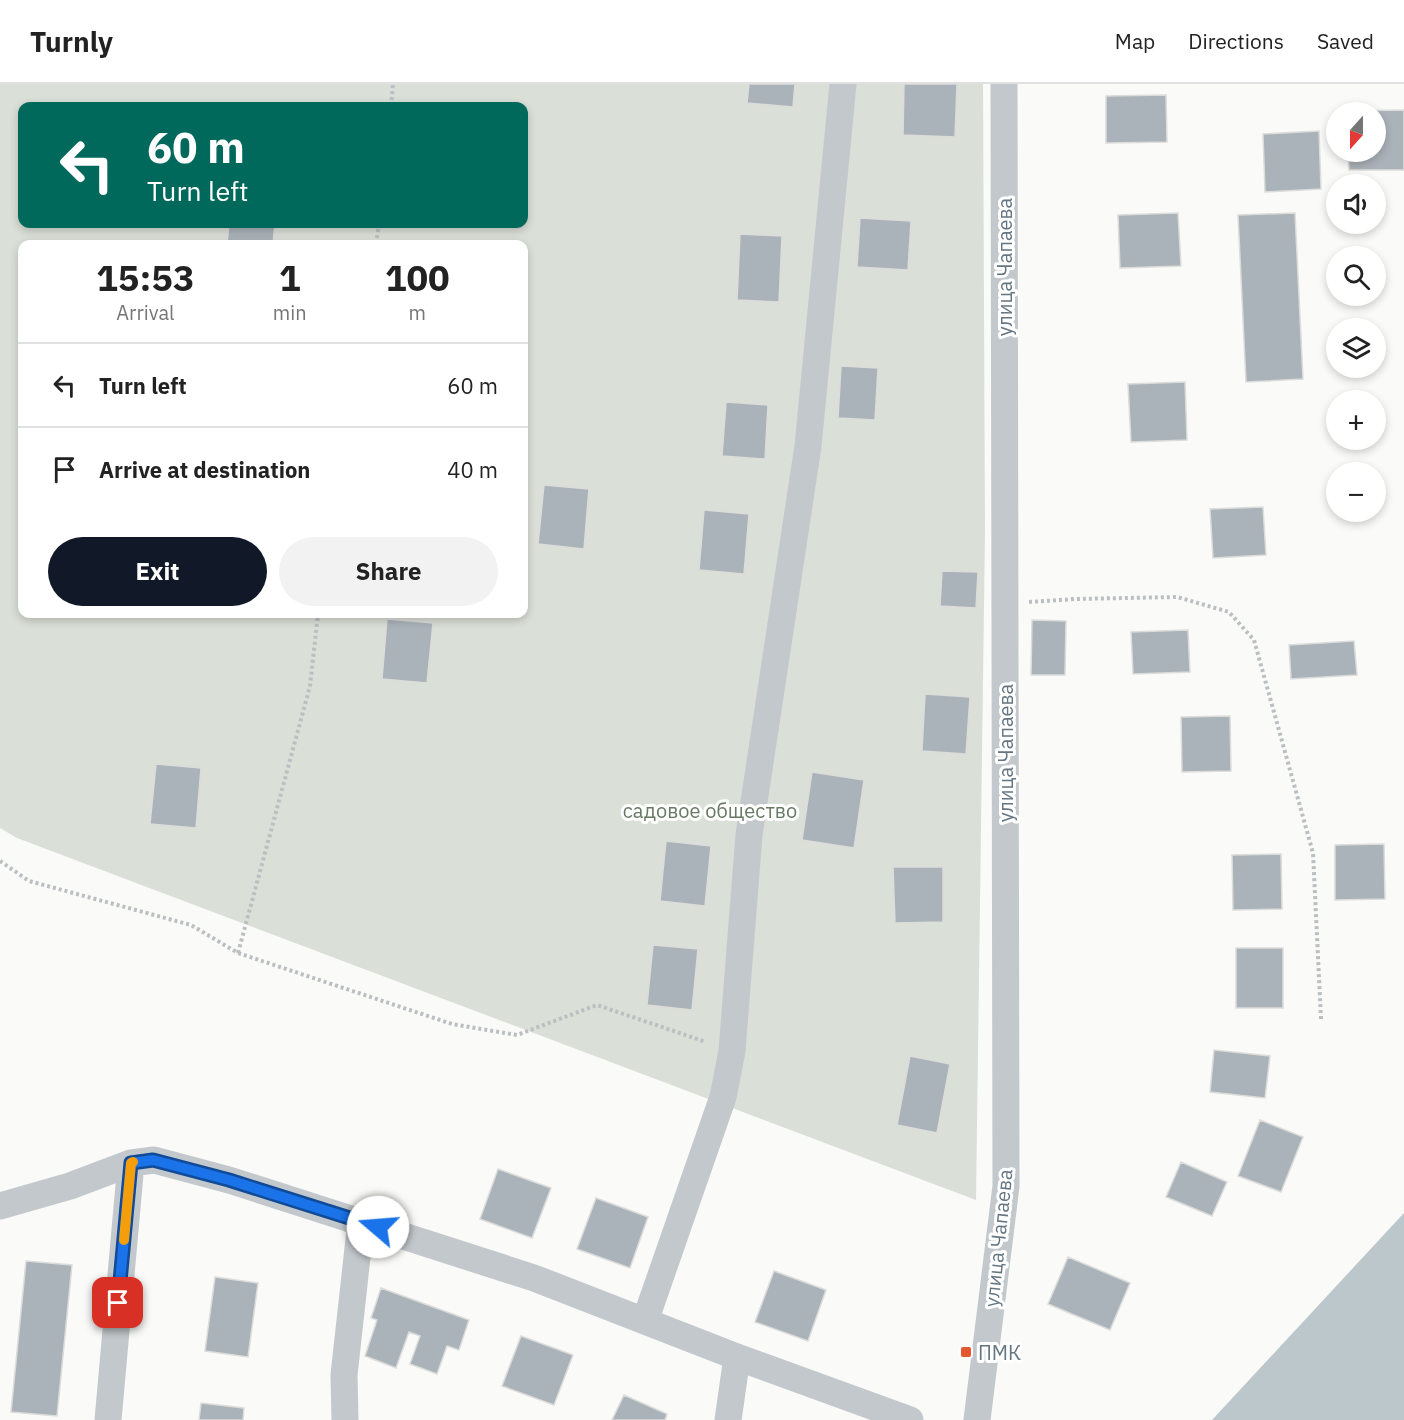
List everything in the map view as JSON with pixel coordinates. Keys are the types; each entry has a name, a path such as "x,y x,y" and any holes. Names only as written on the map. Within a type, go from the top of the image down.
{"street":[{"path":"645,1321 723,1097 732,1051 749,835 808,446 843,84"},
{"name":"улица Чапаева","path":"977,1420 1006,1186 1004,84"},
{"path":"0,1206 70,1186 131,1163 153,1160 229,1180 534,1278 737,1358 910,1420"},
{"path":"108,1420 131,1163"},
{"path":"345,1420 344,1375 361,1221"},
{"path":"728,1420 737,1358"}],"path":[{"path":"391,102 393,84"},
{"path":"1005,604 1075,599 1177,597 1228,612 1254,640 1313,853 1321,1019"},
{"path":"238,953 310,686 318,618"},
{"path":"0,861 29,881 191,925 238,953 452,1024 517,1035 597,1005 732,1051"}],"green space":[{"name":"садовое общество","path":"0,84 983,84 985,531 976,1200 17,838 0,828"}],"shaded area":[{"path":"1404,1213 1404,1420 1212,1420"}],"building":[{"path":"749,84 795,84 793,107 747,103"},
{"path":"904,84 957,84 955,137 903,135"},
{"path":"1166,95 1167,142 1106,143 1106,96"},
{"path":"1386,110 1404,110 1404,170 1349,170 1349,162 1386,162"},
{"path":"1319,131 1321,189 1265,192 1263,134"},
{"path":"1178,213 1181,266 1120,268 1118,215"},
{"path":"1295,213 1303,379 1246,382 1238,215"},
{"path":"860,218 911,221 908,270 857,267"},
{"path":"229,228 275,228 273,240 227,240"},
{"path":"740,234 782,236 779,302 737,300"},
{"path":"841,366 878,368 875,420 838,418"},
{"path":"1185,382 1187,440 1131,442 1128,384"},
{"path":"726,402 768,405 765,459 722,456"},
{"path":"544,485 589,489 584,549 538,544"},
{"path":"1263,507 1266,555 1213,558 1210,509"},
{"path":"704,510 749,514 744,574 699,570"},
{"path":"942,571 978,572 976,608 940,606"},
{"path":"387,619 433,623 427,683 382,679"},
{"path":"1032,620 1066,621 1065,675 1031,675"},
{"path":"1188,630 1190,672 1133,674 1131,632"},
{"path":"1354,641 1357,675 1291,679 1289,645"},
{"path":"925,694 970,697 966,754 922,751"},
{"path":"1230,716 1231,771 1182,772 1181,717"},
{"path":"156,764 201,768 196,828 150,824"},
{"path":"812,772 864,780 854,848 802,840"},
{"path":"666,841 711,846 705,906 660,901"},
{"path":"1384,844 1385,899 1335,900 1335,845"},
{"path":"1281,854 1282,909 1233,910 1232,855"},
{"path":"893,867 943,867 943,922 895,923"},
{"path":"653,945 698,949 692,1010 647,1005"},
{"path":"1236,948 1283,948 1283,1008 1236,1008"},
{"path":"1214,1050 1270,1056 1265,1098 1210,1092"},
{"path":"910,1056 950,1064 937,1133 897,1125"},
{"path":"1260,1120 1303,1137 1281,1192 1238,1176"},
{"path":"1181,1162 1227,1182 1212,1216 1166,1197"},
{"path":"498,1169 551,1188 532,1238 480,1219"},
{"path":"596,1198 648,1217 630,1268 577,1249"},
{"path":"1068,1257 1130,1283 1110,1330 1048,1304"},
{"path":"26,1261 72,1265 57,1416 11,1412"},
{"path":"774,1271 826,1290 808,1341 755,1322"},
{"path":"215,1277 258,1283 248,1357 205,1351"},
{"path":"381,1288 469,1320 459,1350 447,1346 437,1374 410,1364 420,1336 409,1332 396,1368 365,1356 377,1320 371,1318"},
{"path":"521,1336 573,1355 554,1405 502,1386"},
{"path":"624,1395 667,1414 665,1420 612,1420"},
{"path":"201,1403 244,1408 243,1420 199,1420"}],"slow traffic":[{"path":"124,1240 131,1163 133,1162"}],"place":[{"name":"ПМК","path":"966,1352"}],"route":[{"path":"118,1303 131,1163 153,1160 229,1180 378,1227"}]}
